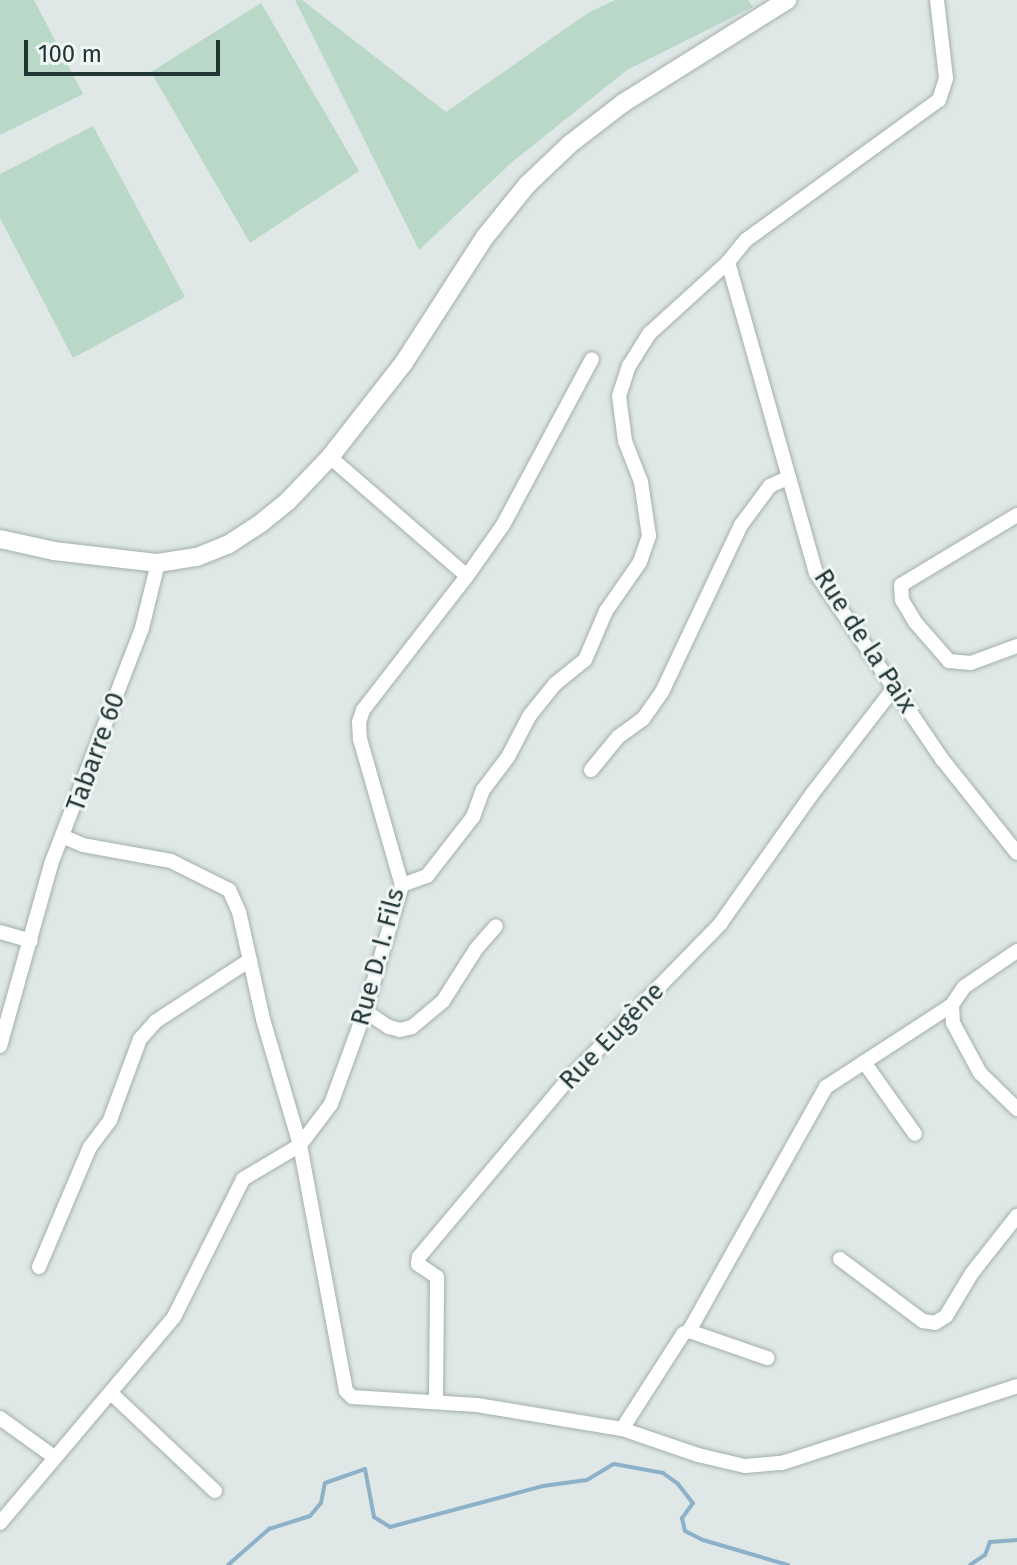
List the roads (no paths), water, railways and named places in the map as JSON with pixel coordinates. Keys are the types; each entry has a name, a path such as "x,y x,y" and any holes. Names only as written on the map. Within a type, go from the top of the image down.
{"main road":[{"path":"0,539 54,551 158,563 197,557 229,544 288,501 330,457 403,364 485,237 527,185 570,144 623,103 787,0"}],"street":[{"path":"402,885 427,876 473,817 483,790 508,757 530,715 555,684 585,660 606,611 640,562 649,536 641,482 625,441 619,396 629,366 650,333 728,262 746,240 939,100 946,78 937,0"},
{"name":"Rue de la Paix","path":"728,262 816,573 942,759 1017,853"},
{"path":"330,457 467,576 503,525 592,359"},
{"path":"591,770 618,737 643,719 662,692 741,525 770,486 789,477"},
{"path":"1017,515 901,585 902,600 915,622 949,661 971,663 1017,646"},
{"name":"Tabarre 60","path":"0,1046 51,864 64,837 142,628 158,563"},
{"name":"Rue D. I. Fils","path":"300,1145 331,1104 365,1011 402,885 359,722 363,710 467,576"},
{"name":"Rue Eugène","path":"436,1401 437,1277 418,1264 419,1257 566,1082 720,924 812,794 894,688"},
{"path":"64,837 83,845 171,861 229,890 239,912 300,1145 346,1391 352,1397 436,1401 622,1429 698,1455 745,1466 782,1463 1017,1386"},
{"path":"365,1011 389,1027 400,1030 412,1027 443,1001 476,949 496,926"},
{"path":"0,932 31,941"},
{"path":"622,1429 683,1334 689,1331 826,1087 952,1005 964,987 1017,951"},
{"path":"39,1267 90,1147 110,1120 140,1039 156,1021 250,960"},
{"path":"952,1005 953,1023 980,1073 1017,1109"},
{"path":"864,1062 915,1134"},
{"path":"0,1523 174,1317 243,1179 300,1145"},
{"path":"840,1259 923,1321 935,1323 946,1316 972,1273 1017,1216"},
{"path":"689,1331 767,1358"},
{"path":"111,1393 215,1491"},
{"path":"0,1418 54,1457"}],"waterway":[{"path":"228,1565 269,1529 310,1516 321,1503 325,1483 365,1469 374,1517 390,1527 543,1486 587,1480 614,1464 663,1473 678,1484 693,1503 682,1518 685,1531 703,1540 788,1565"},
{"path":"970,1565 985,1555 990,1542 1017,1540"}]}
